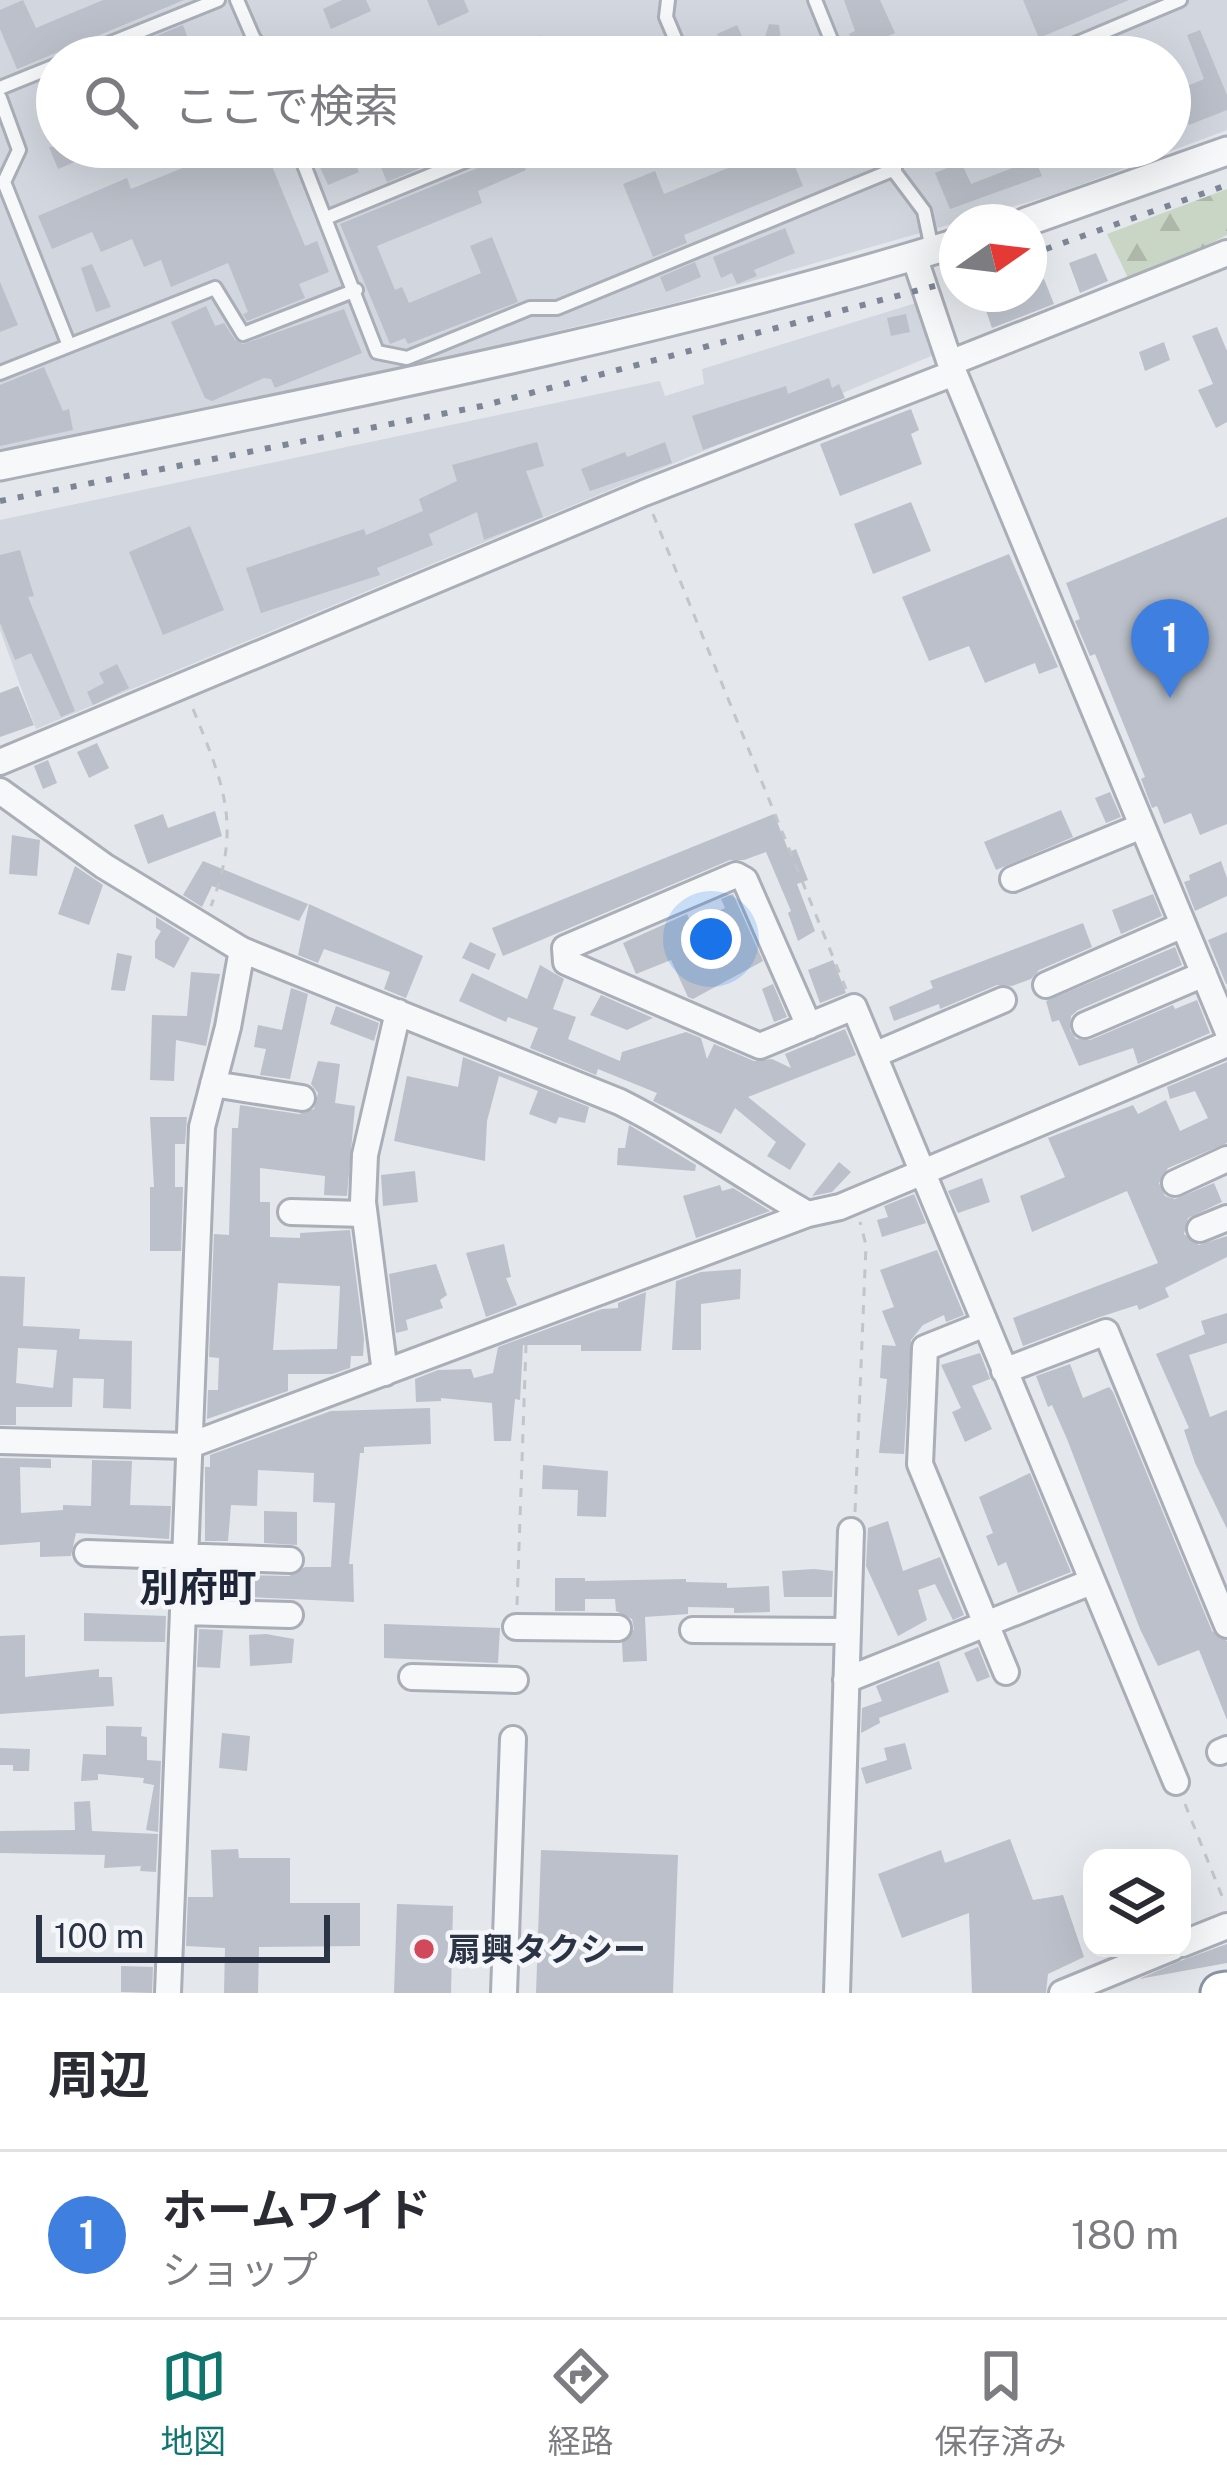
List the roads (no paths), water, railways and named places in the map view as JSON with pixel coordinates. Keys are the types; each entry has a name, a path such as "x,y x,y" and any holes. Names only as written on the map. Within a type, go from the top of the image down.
{"street":[{"path":"1191,164 1227,151"},
{"path":"1047,215 1179,168"},
{"path":"0,466 424,379 934,250 952,368 1227,1030"},
{"path":"0,761 1227,254"},
{"path":"0,791 104,866 242,950 620,1102 670,1127 808,1214"},
{"path":"1013,879 1142,826"},
{"path":"809,1026 745,880 736,875 566,948 566,962 760,1046 809,1026 854,1007 1176,1782"},
{"path":"1046,985 1184,925"},
{"path":"168,1993 202,1126 242,950"},
{"path":"1085,1025 1204,974"},
{"path":"874,1055 1003,1000"},
{"path":"385,1373 364,1214 365,1156 398,1012"},
{"path":"0,1441 188,1446 808,1214 855,1201 1227,1044"},
{"path":"213,1084 302,1098"},
{"path":"1175,1183 1227,1159"},
{"path":"291,1211 364,1214"},
{"path":"1200,1229 1227,1218"},
{"path":"985,1324 925,1348 920,1464 1006,1672"},
{"path":"1004,1372 1106,1333 1227,1625"},
{"path":"837,1993 851,1531"},
{"path":"87,1553 290,1560"},
{"path":"846,1680 1091,1582"},
{"path":"183,1612 290,1615"},
{"path":"516,1628 618,1628"},
{"path":"693,1630 848,1630"},
{"path":"412,1677 514,1680"},
{"path":"504,1993 513,1739"},
{"path":"1191,1940 1227,1925"},
{"path":"1062,1993 1150,1957"}],"lane":[{"path":"128,36 218,0"},
{"path":"237,0 255,36"},
{"path":"668,0 666,17 674,36"},
{"path":"815,0 830,36"},
{"path":"1094,36 1180,0"},
{"path":"0,88 36,73"},
{"path":"0,98 19,150 2,183 68,343"},
{"path":"306,168 377,352 407,358 530,308 557,308 895,169 924,211 934,250"},
{"path":"326,218 448,168"},
{"path":"0,373 215,288 243,334 356,290"}],"railway":[{"path":"1047,249 1227,185"},
{"path":"0,501 482,406 939,285"}],"place":[{"name":"ホームワイド","path":"1170,698"},
{"name":"扇興タクシー","path":"424,1949"}],"district":[{"name":"別府町","path":"198,1587"}]}
